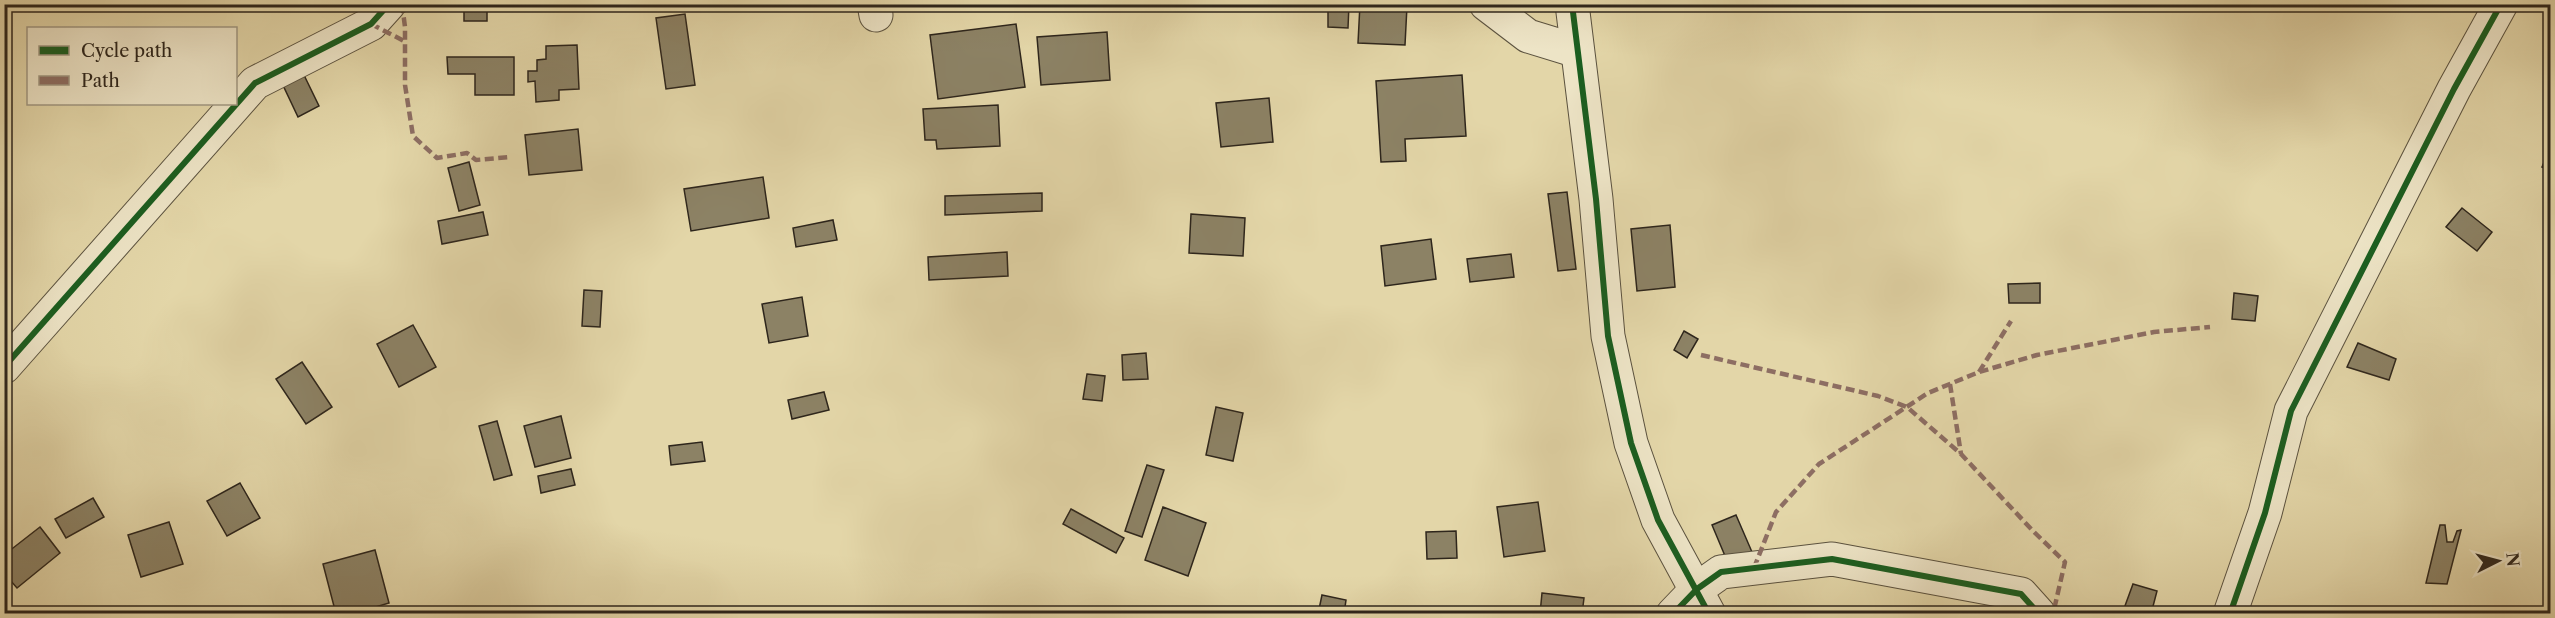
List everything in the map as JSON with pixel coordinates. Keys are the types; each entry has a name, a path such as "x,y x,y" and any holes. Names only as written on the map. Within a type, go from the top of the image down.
{"street":[{"path":"237,103 255,83 371,24 389,4"},
{"path":"1486,4 1528,36 1577,51"},
{"path":"1572,4 1596,199 1608,336 1631,442 1658,520 1703,601"},
{"path":"2230,614 2265,513 2291,411 2454,89 2501,4"},
{"path":"4,367 236,105"},
{"path":"1673,614 1703,601 1721,572 1832,559 2021,594 2039,614"}],"building":[{"path":"1318,4 1349,4 1348,28 1328,27 1328,11 1318,11"},
{"path":"1360,4 1416,4 1416,7 1407,6 1405,45 1358,43"},
{"path":"464,5 487,5 487,21 464,21"},
{"path":"685,14 695,85 666,89 656,18"},
{"path":"1016,24 1025,87 938,99 930,35"},
{"path":"1107,32 1110,80 1041,85 1037,37"},
{"path":"577,45 579,89 559,90 559,100 536,102 535,81 528,82 528,71 537,71 537,60 546,59 546,46"},
{"path":"447,57 514,57 514,95 475,95 475,74 448,74"},
{"path":"302,71 319,106 298,117 281,81"},
{"path":"1462,75 1466,136 1405,139 1406,161 1381,162 1376,81"},
{"path":"1269,98 1273,142 1221,147 1216,103"},
{"path":"998,105 1000,146 937,149 936,140 925,140 923,109"},
{"path":"578,129 582,170 529,175 525,135"},
{"path":"2550,148 2550,170 2542,167"},
{"path":"469,162 480,205 459,211 448,168"},
{"path":"763,177 769,218 691,231 684,189"},
{"path":"1567,192 1576,269 1558,271 1548,194"},
{"path":"1042,193 1042,211 945,215 945,196"},
{"path":"2462,208 2492,232 2477,251 2446,227"},
{"path":"483,212 488,235 442,244 438,221"},
{"path":"1191,214 1245,218 1243,256 1189,253"},
{"path":"833,220 837,240 796,247 793,228"},
{"path":"1670,225 1675,287 1637,291 1631,229"},
{"path":"1431,239 1436,279 1385,286 1381,246"},
{"path":"1007,252 1008,276 929,280 928,257"},
{"path":"1511,254 1514,277 1470,282 1467,259"},
{"path":"2040,283 2040,303 2009,303 2008,284"},
{"path":"584,290 602,291 600,327 582,326"},
{"path":"2234,293 2258,296 2255,321 2232,319"},
{"path":"802,297 808,336 769,343 762,304"},
{"path":"413,325 436,367 399,387 377,344"},
{"path":"1684,331 1698,339 1687,358 1674,350"},
{"path":"2358,343 2396,359 2389,380 2347,367"},
{"path":"1146,353 1148,379 1123,380 1122,355"},
{"path":"302,362 332,407 306,424 276,379"},
{"path":"1087,374 1105,376 1102,401 1083,399"},
{"path":"824,392 829,410 792,419 788,400"},
{"path":"1216,407 1243,413 1233,461 1206,455"},
{"path":"561,416 571,458 535,467 524,426"},
{"path":"497,421 512,475 494,480 479,426"},
{"path":"702,442 705,461 671,465 669,446"},
{"path":"1147,465 1164,470 1142,537 1125,531"},
{"path":"571,469 575,485 541,493 538,476"},
{"path":"240,483 260,518 227,536 207,501"},
{"path":"93,498 104,517 66,538 55,519"},
{"path":"1538,502 1545,551 1504,557 1497,507"},
{"path":"1163,507 1206,523 1188,576 1145,560"},
{"path":"1071,509 1124,538 1116,553 1063,524"},
{"path":"1736,515 1752,552 1728,563 1712,525"},
{"path":"169,522 183,564 141,577 128,535"},
{"path":"2440,525 2445,525 2447,542 2453,542 2457,531 2461,530 2447,584 2426,583"},
{"path":"40,527 60,553 17,588 4,573 4,555"},
{"path":"1456,531 1457,558 1427,559 1426,532"},
{"path":"375,550 389,603 352,614 336,614 323,564"},
{"path":"2133,584 2157,591 2151,614 2122,614"},
{"path":"1542,593 1584,598 1582,614 1540,614"},
{"path":"1322,595 1346,600 1344,614 1318,614"}],"marked path":[{"path":"402,4 405,27 405,85 413,136 437,158 467,153 476,160 511,157"},
{"path":"371,24 404,41"},
{"path":"1979,372 2011,321"},
{"path":"1754,568 1776,512 1819,464 1928,393 1979,372 2037,355 2154,332 2210,327"},
{"path":"1701,355 1878,396 1907,407 1961,454 2065,562 2053,614"},
{"path":"1950,384 1961,454"}],"cycle path":[{"path":"237,103 255,83 371,24 389,4"},
{"path":"1572,4 1596,199 1608,336 1631,443 1658,520 1709,614"},
{"path":"2230,614 2265,513 2291,411 2454,89 2501,4"},
{"path":"4,367 236,105"},
{"path":"1673,614 1697,589 1721,572 1832,559 2021,594 2039,614"}]}
